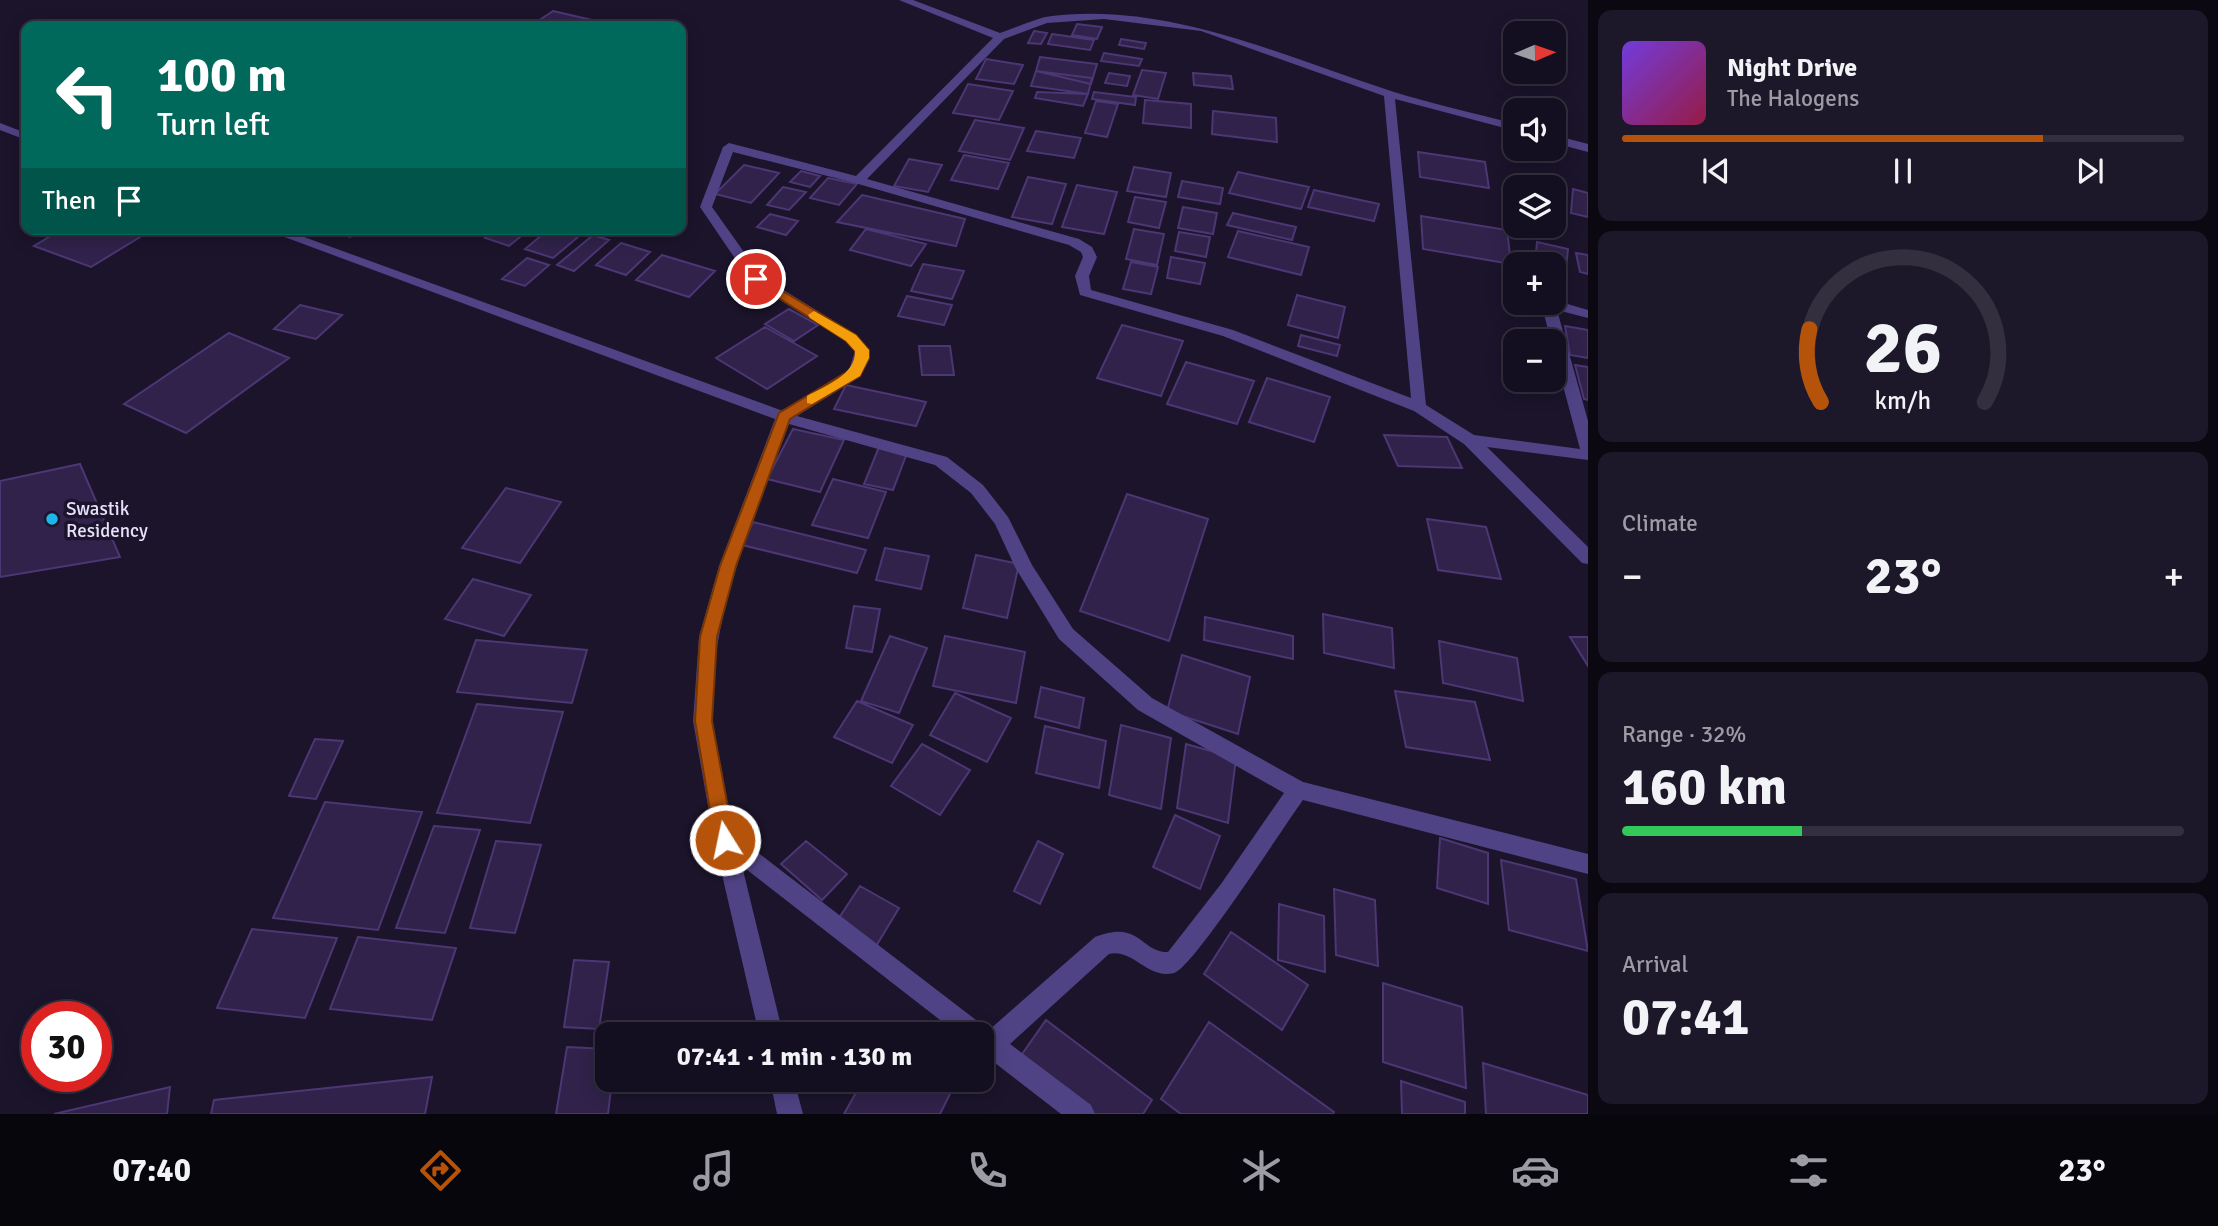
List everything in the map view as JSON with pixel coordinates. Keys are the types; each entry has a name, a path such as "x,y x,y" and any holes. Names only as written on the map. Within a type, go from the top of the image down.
{"street":[{"path":"904,0 1000,37"},
{"path":"859,180 1000,37 1045,20 1078,17 1173,22 1231,36 1390,94 1503,124"},
{"path":"1390,94 1419,407"},
{"path":"0,126 21,135"},
{"path":"1566,142 1588,148"},
{"path":"768,1022 725,840 704,721 708,637 728,566 784,417 855,373 862,358 862,350 851,338 756,279 706,207 729,147 859,180 1074,242 1087,250 1090,257 1082,276 1085,292 1228,333 1419,407 1470,440 1588,558"},
{"path":"285,235 784,417 941,461 977,489 1002,522 1024,567 1066,634 1117,682 1145,704 1298,790 1588,864"},
{"path":"1470,440 1588,453 1548,303 1588,314"},
{"path":"994,1030 1103,945 1114,940 1125,941 1154,961 1165,965 1174,962 1230,891 1255,849 1298,790"},
{"path":"725,840 961,1022"},
{"path":"994,1047 1082,1114"},
{"path":"785,1092 790,1114"}],"building":[{"path":"553,11 596,21 538,21"},
{"path":"1077,24 1102,27 1097,39 1072,35"},
{"path":"1034,31 1047,33 1041,44 1028,43"},
{"path":"1052,34 1094,40 1090,50 1048,44"},
{"path":"1121,39 1146,43 1144,49 1119,45"},
{"path":"1104,53 1142,59 1139,66 1101,61"},
{"path":"1040,57 1097,64 1091,84 1036,71"},
{"path":"986,59 1023,65 1014,84 976,79"},
{"path":"1142,70 1166,73 1158,99 1133,95"},
{"path":"1036,71 1092,78 1088,94 1031,86"},
{"path":"1109,73 1130,76 1127,86 1105,83"},
{"path":"1193,73 1231,76 1233,89 1194,85"},
{"path":"968,84 1013,91 999,120 953,113"},
{"path":"1037,92 1088,94 1083,106 1035,98"},
{"path":"1094,92 1136,97 1135,105 1092,99"},
{"path":"1145,100 1191,104 1191,128 1143,123"},
{"path":"1096,101 1118,104 1107,137 1085,133"},
{"path":"1213,111 1276,118 1277,142 1212,134"},
{"path":"975,120 1024,128 1010,160 959,151"},
{"path":"1036,131 1081,138 1074,158 1027,151"},
{"path":"1418,152 1485,162 1489,188 1420,177"},
{"path":"964,155 1009,163 998,189 951,180"},
{"path":"909,159 942,165 928,192 894,186"},
{"path":"744,165 779,173 751,203 715,194"},
{"path":"1134,167 1171,173 1166,197 1127,191"},
{"path":"801,171 820,176 810,187 790,182"},
{"path":"1238,172 1309,187 1301,209 1229,193"},
{"path":"1028,177 1066,184 1052,224 1012,217"},
{"path":"828,178 857,184 839,205 810,198"},
{"path":"1182,181 1223,188 1220,204 1178,197"},
{"path":"1077,185 1117,192 1104,234 1062,227"},
{"path":"783,187 806,192 789,210 767,205"},
{"path":"1573,189 1588,193 1588,217 1571,213"},
{"path":"1314,190 1379,204 1374,221 1308,207"},
{"path":"862,195 965,219 956,246 837,222"},
{"path":"1135,197 1166,202 1159,228 1128,222"},
{"path":"1183,207 1217,213 1213,234 1178,228"},
{"path":"1233,213 1296,227 1292,240 1227,225"},
{"path":"770,214 798,221 786,235 757,227"},
{"path":"1421,216 1503,229 1503,238 1508,238 1510,252 1503,252 1503,263 1423,249"},
{"path":"866,229 926,244 911,266 850,250"},
{"path":"1134,229 1164,234 1157,265 1126,259"},
{"path":"1238,231 1309,247 1301,275 1228,257"},
{"path":"1179,232 1210,237 1206,257 1175,251"},
{"path":"52,235 143,235 91,267 34,246"},
{"path":"489,235 523,235 509,246 485,238"},
{"path":"542,235 578,237 553,258 525,249"},
{"path":"593,235 609,240 574,271 557,265"},
{"path":"1537,242 1568,249 1566,269 1566,252 1536,252"},
{"path":"621,243 650,252 626,275 596,265"},
{"path":"1576,253 1588,255 1588,274 1580,272"},
{"path":"662,255 715,271 689,297 636,280"},
{"path":"1171,257 1205,263 1200,284 1167,278"},
{"path":"527,258 549,265 525,286 502,279"},
{"path":"1131,262 1158,267 1151,294 1123,289"},
{"path":"923,264 964,271 952,299 911,291"},
{"path":"1297,295 1345,307 1338,338 1288,325"},
{"path":"907,296 952,305 944,325 898,316"},
{"path":"300,305 342,315 316,339 274,329"},
{"path":"789,309 818,325 794,341 765,324"},
{"path":"1122,325 1183,341 1161,396 1097,378"},
{"path":"1565,326 1588,330 1588,358 1570,355"},
{"path":"765,327 817,356 767,389 716,358"},
{"path":"229,333 289,358 186,433 124,404"},
{"path":"1301,335 1340,345 1337,356 1298,346"},
{"path":"919,346 950,346 954,375 922,375"},
{"path":"1186,362 1254,381 1237,424 1167,404"},
{"path":"1575,365 1588,367 1588,400 1584,399"},
{"path":"1267,378 1330,397 1314,442 1249,422"},
{"path":"846,385 926,402 916,426 834,409"},
{"path":"793,429 844,440 820,492 767,479"},
{"path":"1384,435 1447,437 1462,468 1398,466"},
{"path":"879,447 907,453 893,490 864,484"},
{"name":"Swastik Residency","path":"80,464 120,557 0,577 0,481"},
{"path":"833,479 886,492 868,538 812,525"},
{"path":"506,488 561,502 520,563 462,548"},
{"path":"1127,494 1208,519 1169,641 1080,611"},
{"path":"1427,519 1486,527 1501,579 1438,570"},
{"path":"753,522 866,550 857,573 742,545"},
{"path":"885,548 929,556 921,589 876,580"},
{"path":"976,555 1019,564 1007,618 963,608"},
{"path":"473,579 531,595 504,636 445,619"},
{"path":"854,606 880,609 872,652 846,648"},
{"path":"1323,614 1392,628 1394,668 1324,653"},
{"path":"1205,617 1293,636 1293,659 1204,640"},
{"path":"890,636 927,648 899,713 861,701"},
{"path":"945,636 1025,652 1016,703 933,686"},
{"path":"1570,637 1588,637 1588,666"},
{"path":"476,640 587,650 572,703 457,692"},
{"path":"1439,641 1517,658 1523,701 1443,683"},
{"path":"1182,655 1250,677 1238,734 1167,711"},
{"path":"1041,687 1084,698 1079,728 1035,717"},
{"path":"1395,691 1475,702 1490,760 1406,747"},
{"path":"955,693 1011,718 987,762 930,735"},
{"path":"857,701 913,725 892,763 834,737"},
{"path":"477,704 563,712 530,823 437,813"},
{"path":"1121,725 1171,738 1161,809 1109,795"},
{"path":"1045,726 1106,741 1099,788 1036,773"},
{"path":"315,739 343,741 316,799 289,796"},
{"path":"922,744 970,770 940,815 891,786"},
{"path":"1186,744 1236,758 1228,823 1177,808"},
{"path":"325,802 422,812 378,930 273,918"},
{"path":"1175,815 1220,836 1200,889 1153,867"},
{"path":"434,826 480,830 445,933 396,928"},
{"path":"1440,838 1488,853 1488,904 1437,888"},
{"path":"496,841 541,845 515,933 470,928"},
{"path":"806,841 847,874 822,900 781,864"},
{"path":"1038,841 1063,854 1040,904 1014,891"},
{"path":"1501,860 1576,879 1588,951 1509,930"},
{"path":"860,886 899,908 875,948 835,924"},
{"path":"1334,889 1375,900 1378,966 1336,955"},
{"path":"1279,904 1324,916 1325,972 1278,960"},
{"path":"252,929 337,938 305,1018 217,1008"},
{"path":"1231,932 1308,985 1282,1030 1204,974"},
{"path":"358,937 456,948 432,1020 330,1009"},
{"path":"574,960 609,962 600,1022 595,1022 595,1029 564,1027"},
{"path":"1383,983 1462,1007 1466,1088 1383,1062"},
{"path":"1046,1020 1152,1100 1143,1114 1091,1114 1020,1057"},
{"path":"1209,1022 1334,1112 1333,1114 1181,1114 1161,1099"},
{"path":"567,1047 595,1048 595,1092 611,1092 608,1114 556,1114"},
{"path":"1483,1063 1588,1095 1588,1114 1486,1114"},
{"path":"432,1077 425,1114 211,1114 214,1100"},
{"path":"1401,1081 1465,1102 1465,1114 1402,1114"},
{"path":"170,1087 167,1114 54,1114"},
{"path":"856,1092 951,1092 940,1114 844,1114"}],"slow traffic":[{"path":"812,399 855,373 862,358 862,350 851,338 814,315"}],"place":[{"name":"Swastik Residency","path":"52,519"}],"route":[{"path":"725,840 704,721 708,637 728,566 784,417 855,373 862,358 862,350 851,338 756,279"}]}
